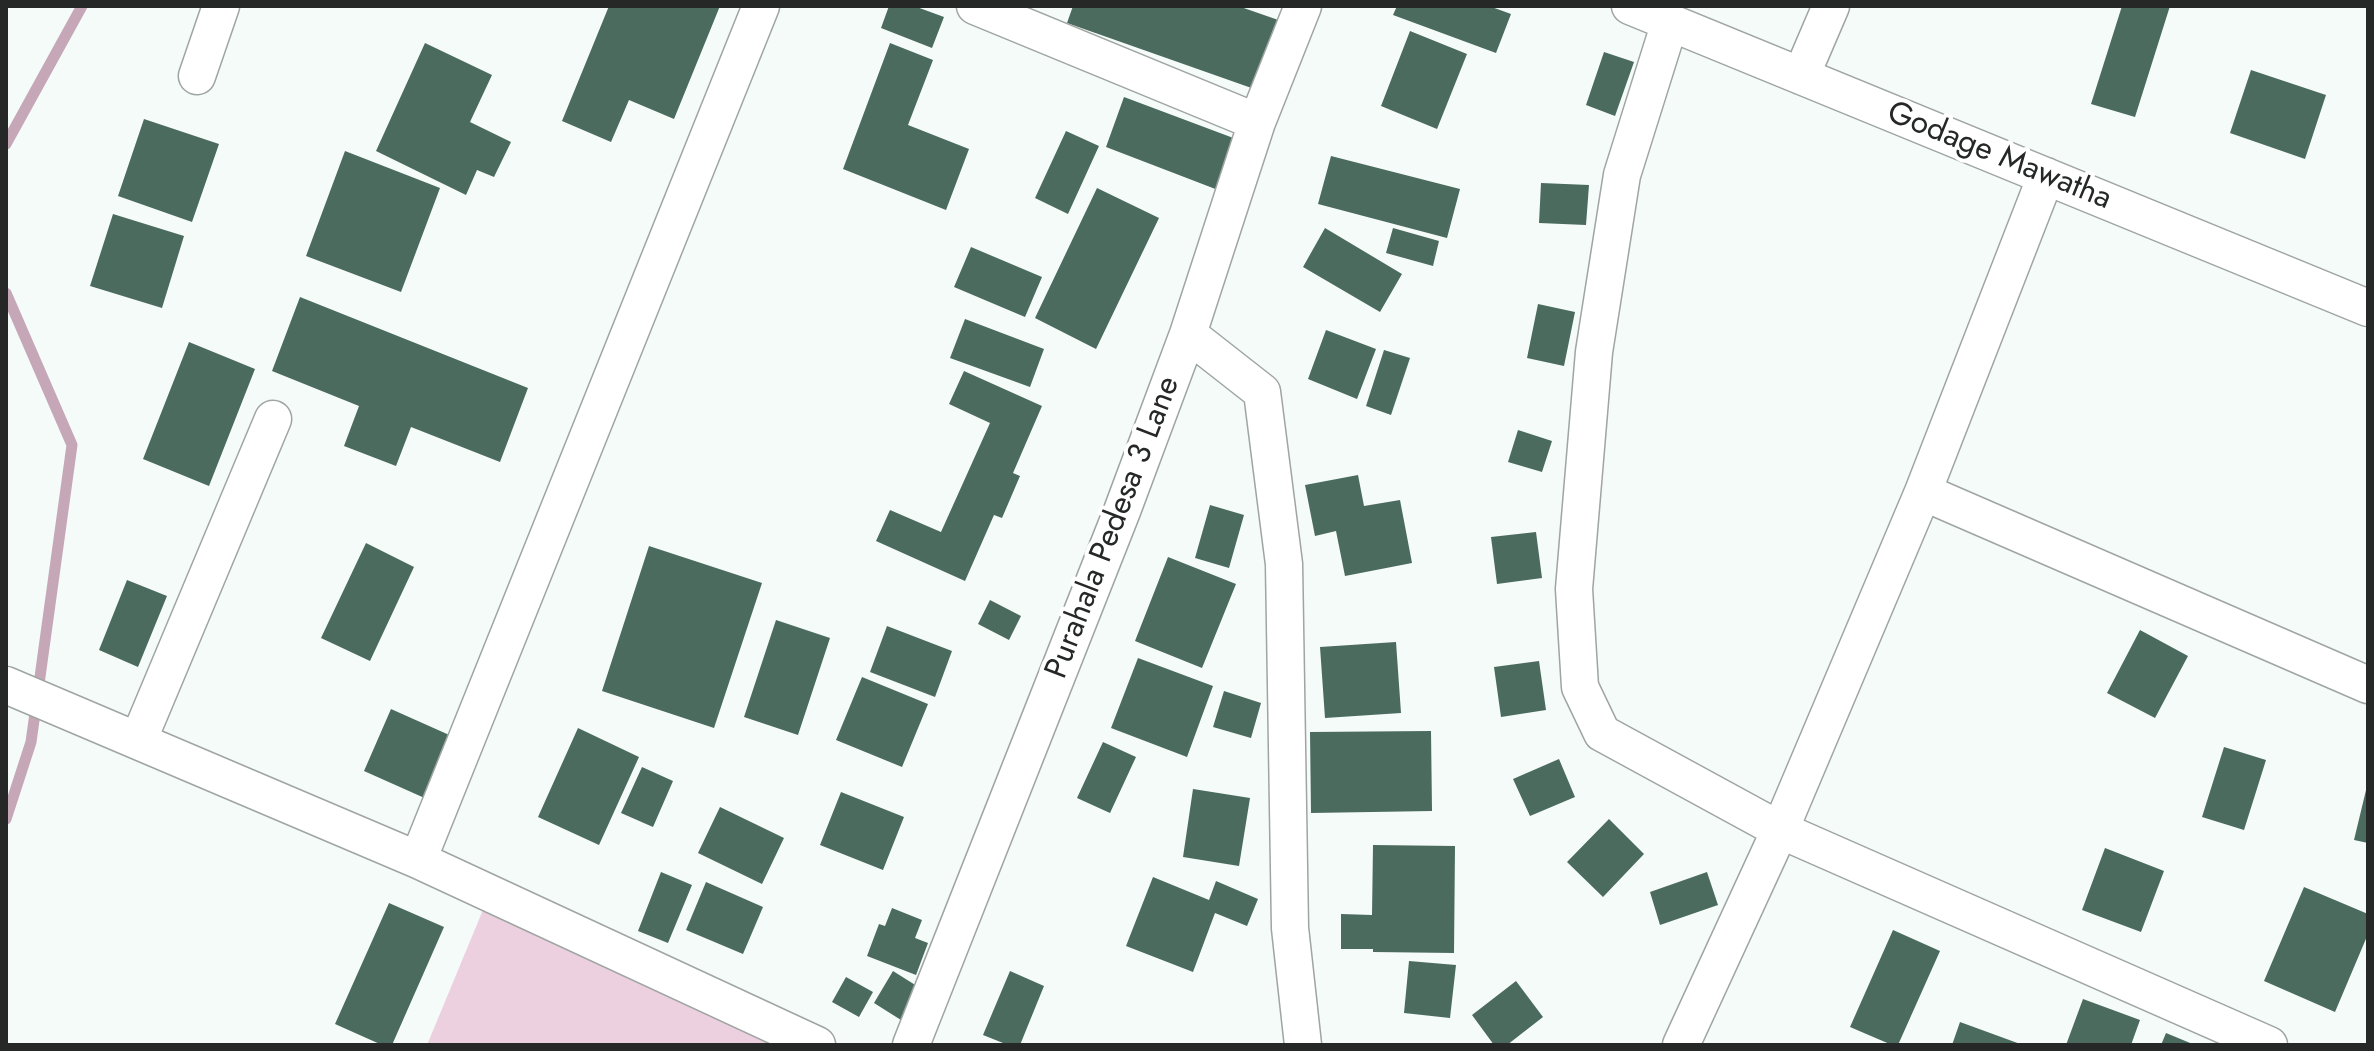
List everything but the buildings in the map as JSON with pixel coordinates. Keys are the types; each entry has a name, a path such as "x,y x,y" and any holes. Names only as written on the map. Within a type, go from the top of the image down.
{"street":[{"path":"197,76 221,6"},
{"path":"418,860 761,6"},
{"path":"975,6 1257,122"},
{"name":"Purahala Pedesa 3 Lane","path":"911,1045 1116,526 1188,334 1257,122 1303,6"},
{"name":"Godage Mawatha","path":"1630,6 2368,308"},
{"path":"1801,76 1831,6"},
{"path":"1670,22 1622,175 1594,352 1574,589 1580,687 1602,733 1780,830 2269,1045"},
{"path":"1681,1045 1780,830 1923,492 2046,176"},
{"path":"1188,334 1262,392 1284,564 1290,928 1303,1045"},
{"path":"138,741 273,419"},
{"path":"1923,492 2368,685"},
{"path":"6,685 418,860 817,1045"}],"shaded area":[{"path":"490,893 817,1045 427,1045"}],"waterway":[{"path":"6,144 82,6"},
{"path":"6,293 72,445 31,742 6,819"}]}
